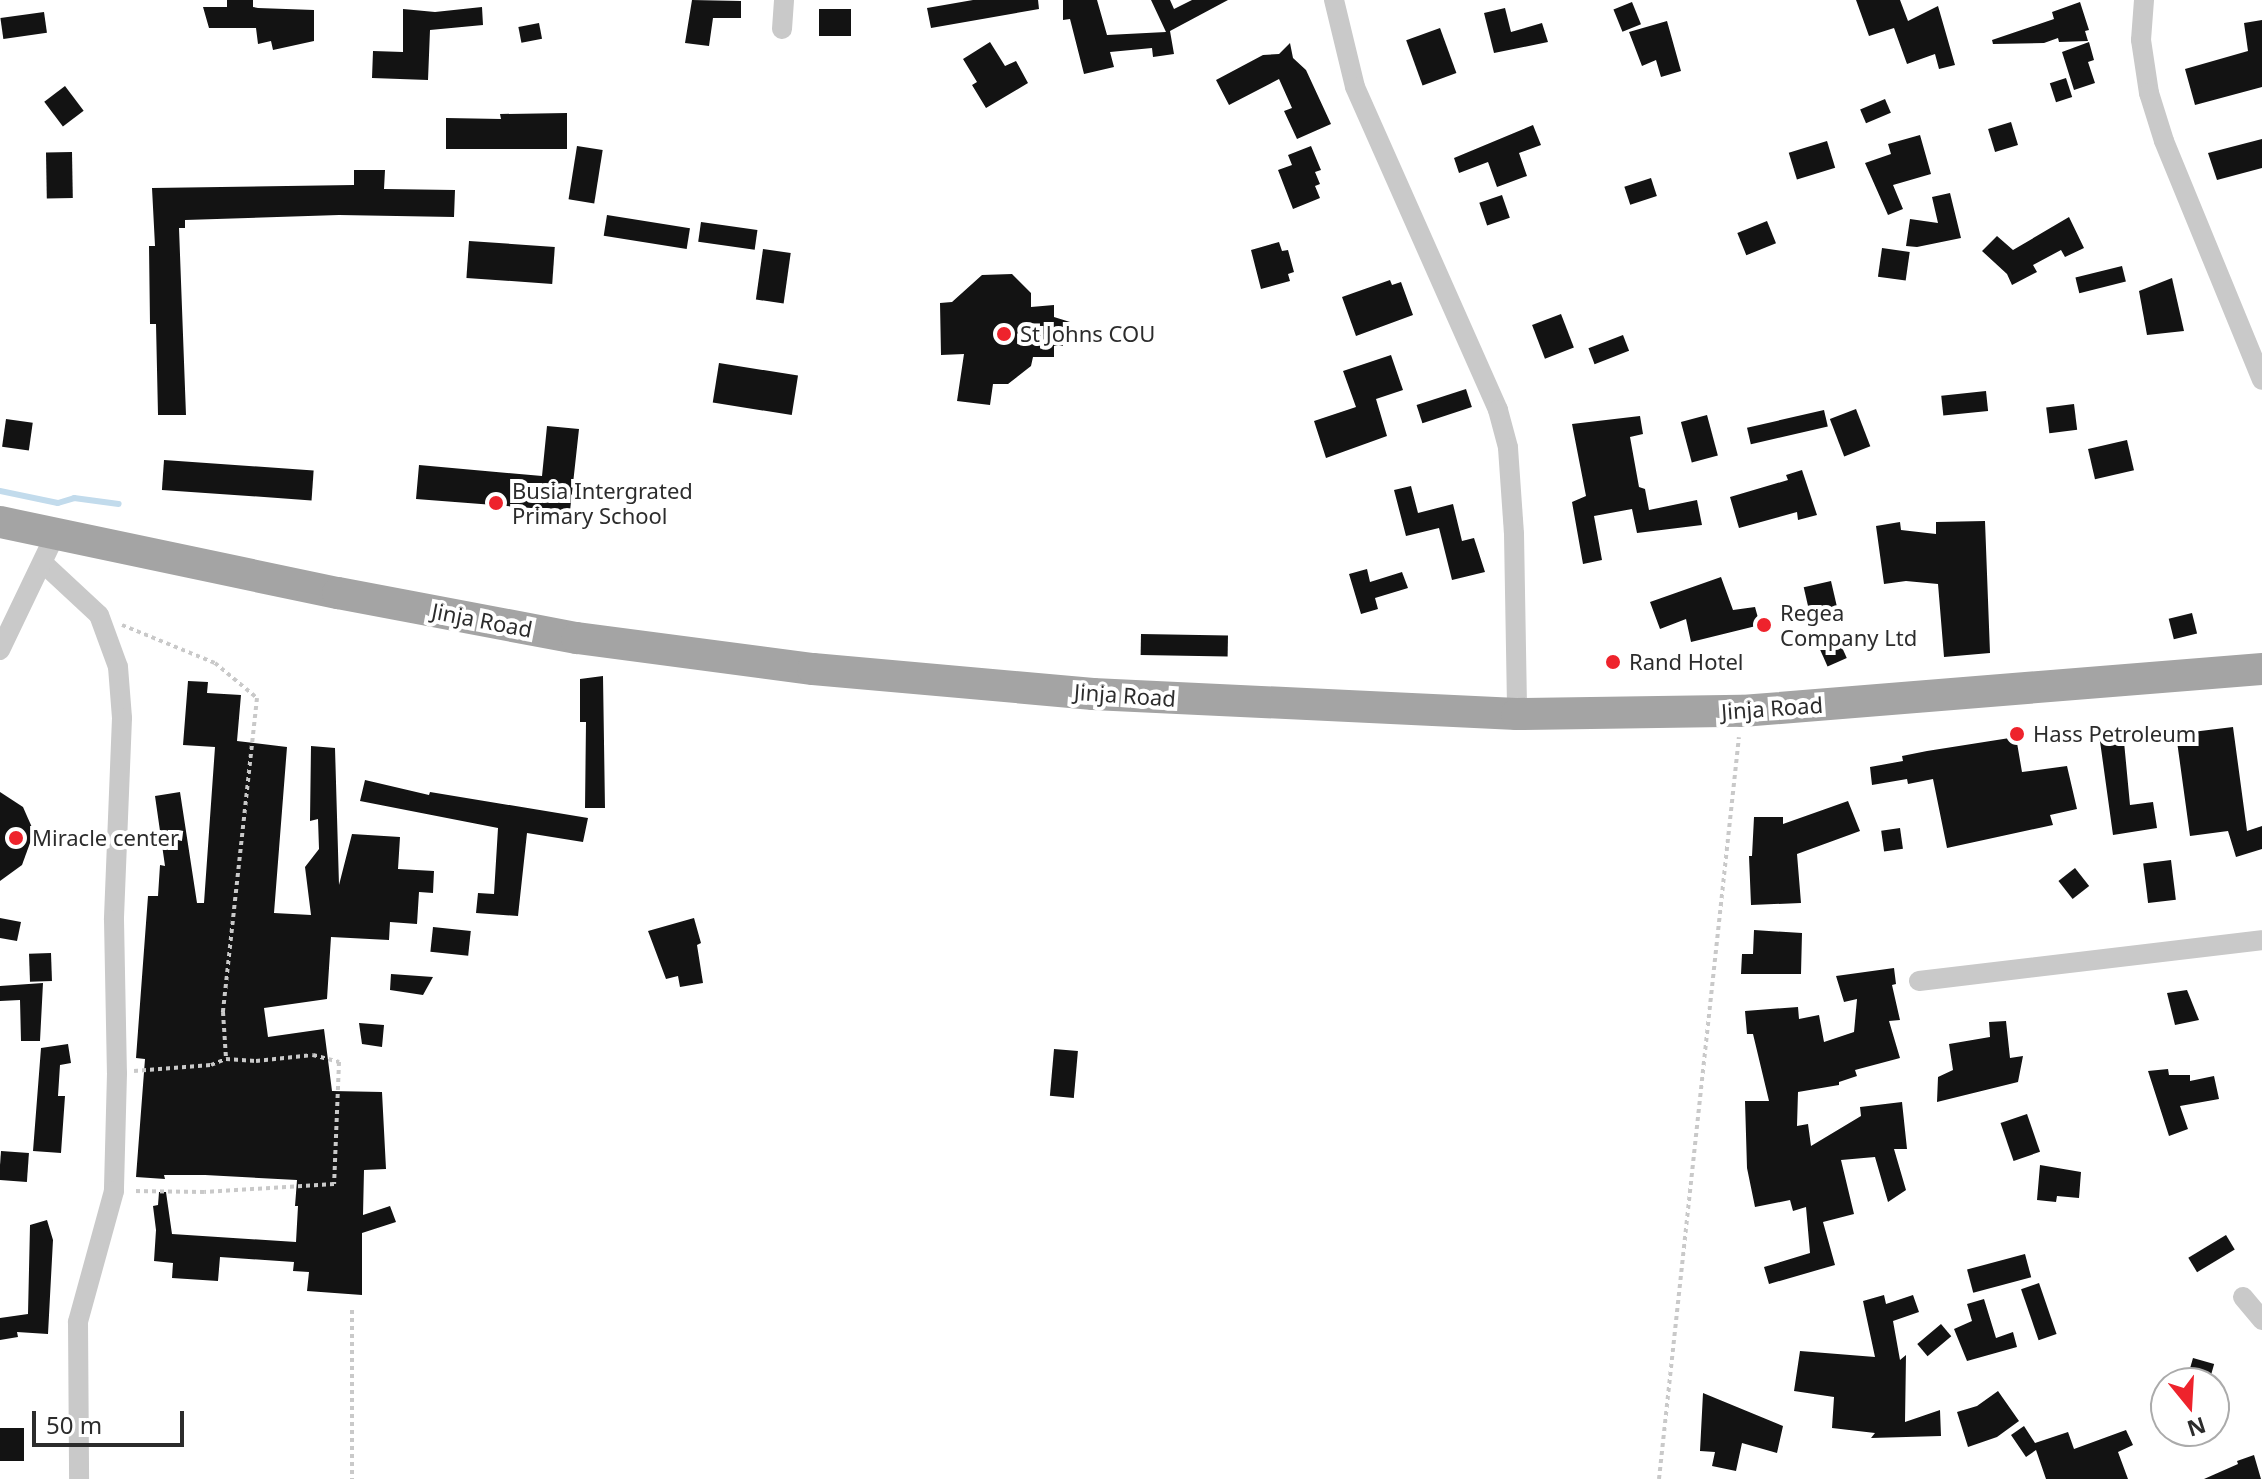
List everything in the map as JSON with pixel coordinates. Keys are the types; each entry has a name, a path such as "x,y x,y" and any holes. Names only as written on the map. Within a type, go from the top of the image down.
{"main road":[{"name":"Jinja Road","path":"0,522 338,593 565,636 813,669 1093,694 1517,714 1742,711 2262,669"}],"street":[{"path":"782,29 784,0"},
{"path":"1334,0 1355,87 1498,410 1508,448 1517,714"},
{"path":"2144,0 2141,40 2149,93 2164,141 2262,380"},
{"path":"0,650 56,533"},
{"path":"43,563 99,615 118,667 122,718 114,920 117,1073 114,1191 78,1322 79,1479"},
{"path":"1919,981 2262,940"},
{"path":"2243,1297 2262,1320"}],"path":[{"path":"99,615 215,663 257,698 223,1012 226,1059"},
{"path":"1659,1479 1676,1350 1742,711"},
{"path":"114,1191 204,1192 334,1184 339,1062 313,1055 256,1061 226,1059 211,1065 117,1073"},
{"path":"352,1310 352,1479"}],"building":[{"path":"227,0 253,0 253,7 258,8 314,10 314,41 273,50 271,41 258,44 256,28 209,28 203,7 227,7"},
{"path":"692,0 741,1 741,18 713,18 709,46 685,43"},
{"path":"973,0 1038,0 1039,9 931,28 927,8"},
{"path":"1063,0 1097,0 1107,35 1166,32 1151,0 1170,0 1174,9 1192,0 1228,0 1170,31 1174,54 1153,57 1152,48 1110,52 1114,67 1084,74 1070,19 1063,20"},
{"path":"1856,0 1900,0 1908,21 1938,6 1955,65 1939,69 1935,54 1907,64 1894,28 1869,36"},
{"path":"1632,2 1641,24 1622,32 1613,9"},
{"path":"2080,2 2089,30 2085,31 2088,41 2059,42 2058,38 2044,43 1993,44 1992,40 2054,19 2052,12"},
{"path":"482,7 483,25 430,30 428,80 372,78 373,51 403,52 403,9 435,12"},
{"path":"1505,8 1511,32 1542,23 1548,42 1494,53 1484,13"},
{"path":"819,9 851,9 851,36 819,36"},
{"path":"44,12 47,33 3,39 0,18"},
{"path":"2262,20 2262,87 2195,105 2185,69 2248,51 2244,23"},
{"path":"1667,21 1681,71 1661,77 1656,60 1642,66 1629,32"},
{"path":"539,23 542,39 521,43 518,27"},
{"path":"1440,28 1456,73 1423,85 1406,40"},
{"path":"990,42 1005,66 1016,61 1028,83 986,108 972,85 977,82 963,59"},
{"path":"2089,42 2094,60 2088,62 2095,83 2074,90 2062,52"},
{"path":"1290,43 1293,58 1306,70 1331,124 1297,139 1284,111 1292,108 1279,79 1229,105 1216,80 1263,55 1279,54"},
{"path":"2066,78 2072,97 2056,102 2050,83"},
{"path":"65,86 84,111 63,126 44,102"},
{"path":"1885,99 1891,113 1866,123 1860,110"},
{"path":"567,113 567,149 446,149 446,118 501,119 500,114"},
{"path":"2011,122 2018,145 1995,152 1988,129"},
{"path":"1533,125 1541,145 1519,153 1527,176 1497,187 1488,162 1459,173 1454,158"},
{"path":"1920,135 1931,174 1893,185 1903,209 1888,215 1865,163 1891,154 1888,144"},
{"path":"2262,139 2262,168 2217,180 2208,153"},
{"path":"1827,141 1835,168 1797,179 1789,153"},
{"path":"577,146 603,150 594,203 569,199"},
{"path":"1311,146 1321,170 1315,172 1320,184 1315,186 1320,198 1293,209 1278,170 1292,165 1288,155"},
{"path":"46,152 72,152 73,198 47,198"},
{"path":"354,170 385,170 384,189 455,190 454,217 339,215 185,220 185,228 179,228 186,415 158,415 156,324 150,324 149,246 155,246 152,188 354,185"},
{"path":"1651,178 1657,196 1630,205 1624,187"},
{"path":"1950,193 1961,238 1917,247 1906,246 1910,219 1938,223 1932,197"},
{"path":"1502,195 1510,218 1487,226 1479,203"},
{"path":"607,215 690,228 687,249 604,236"},
{"path":"2069,217 2084,248 2065,257 2061,250 2033,265 2037,272 2012,285 2007,274 1982,251 1997,236 2013,250"},
{"path":"1767,221 1776,243 1746,255 1737,233"},
{"path":"701,222 757,230 755,250 698,242"},
{"path":"469,241 555,247 552,284 466,278"},
{"path":"1279,242 1282,251 1288,250 1294,272 1288,274 1290,281 1261,289 1251,250"},
{"path":"1882,248 1910,252 1906,281 1878,277"},
{"path":"763,249 791,253 784,303 756,300"},
{"path":"2122,266 2126,282 2079,293 2075,278"},
{"name":"St Johns COU","path":"1012,274 1031,293 1031,307 1054,305 1054,317 1070,322 1066,346 1054,346 1054,357 1033,357 1031,366 1008,384 993,384 990,405 957,401 964,354 941,355 940,303 952,302 982,275"},
{"path":"2172,278 2184,331 2147,335 2139,291"},
{"path":"1390,280 1392,285 1401,282 1413,315 1356,336 1342,297"},
{"path":"1561,314 1574,348 1545,359 1532,325"},
{"path":"1623,335 1629,351 1595,364 1588,348"},
{"path":"1391,355 1403,390 1376,399 1387,436 1326,458 1314,421 1356,407 1343,371"},
{"path":"719,363 798,376 792,415 713,403"},
{"path":"1466,389 1472,407 1422,423 1417,405"},
{"path":"1986,391 1988,411 1943,416 1941,396"},
{"path":"2074,404 2077,430 2049,433 2046,407"},
{"path":"1856,409 1870,446 1844,456 1830,419"},
{"path":"1824,410 1828,427 1751,444 1747,428"},
{"path":"1707,415 1718,456 1692,463 1681,422"},
{"path":"1640,416 1643,434 1630,437 1639,487 1645,489 1649,510 1697,500 1702,525 1637,533 1632,509 1594,516 1602,560 1583,564 1572,502 1586,496 1572,424"},
{"path":"6,419 33,423 29,450 2,447"},
{"path":"547,426 579,429 570,511 416,499 419,465 542,476"},
{"path":"2127,440 2134,470 2095,479 2088,449"},
{"path":"164,460 314,470 312,500 162,490"},
{"path":"1802,470 1817,515 1798,520 1797,512 1739,528 1730,497 1788,480 1786,475"},
{"path":"1411,486 1418,513 1453,504 1462,541 1474,538 1485,572 1452,580 1439,528 1406,536 1394,490"},
{"path":"1985,521 1990,653 1944,657 1938,584 1906,581 1884,584 1876,526 1900,522 1901,530 1936,534 1936,522"},
{"path":"1367,569 1370,582 1402,572 1408,588 1375,598 1378,609 1361,614 1349,574"},
{"path":"1721,577 1733,610 1755,607 1760,625 1691,642 1686,619 1660,629 1650,602"},
{"path":"1831,581 1837,606 1810,613 1804,587"},
{"path":"2192,613 2197,633 2174,639 2169,619"},
{"path":"1141,634 1228,636 1228,657 1141,655"},
{"path":"1837,636 1847,658 1828,666 1818,645"},
{"path":"603,676 605,808 585,808 586,722 580,722 580,679"},
{"path":"188,681 208,682 207,693 241,695 237,741 287,747 274,913 311,915 305,867 319,849 318,819 310,821 311,746 335,748 339,885 352,834 400,837 398,869 434,871 433,893 419,892 417,924 390,922 389,940 331,937 327,999 264,1008 268,1037 324,1029 332,1091 382,1092 386,1169 364,1170 363,1215 390,1206 396,1222 362,1233 362,1295 307,1291 309,1272 293,1271 294,1262 220,1257 218,1281 172,1278 173,1263 154,1261 156,1230 153,1206 158,1205 159,1192 166,1192 172,1234 296,1242 297,1180 205,1175 164,1175 165,1179 136,1177 145,1059 136,1058 148,896 158,896 160,865 165,866 155,796 180,792 197,903 204,903 215,747 183,745"},
{"path":"2233,727 2247,831 2262,826 2262,849 2236,857 2228,831 2190,836 2176,734"},
{"path":"2123,731 2130,805 2153,802 2157,828 2113,835 2099,734"},
{"path":"2016,737 2022,772 2067,766 2077,809 2050,815 2053,825 1947,848 1933,779 1908,784 1907,779 1872,785 1870,767 1903,761 1902,756"},
{"path":"365,780 429,795 430,792 588,818 583,842 527,833 518,916 476,913 478,893 494,894 498,828 360,801"},
{"name":"Miracle center","path":"0,792 23,807 34,832 22,865 0,881"},
{"path":"1848,801 1860,831 1797,854 1801,903 1751,905 1749,856 1752,856 1754,817 1783,817 1783,824"},
{"path":"1900,828 1903,849 1884,851 1881,831"},
{"path":"2171,860 2176,900 2148,903 2143,863"},
{"path":"2075,868 2089,886 2073,899 2058,881"},
{"path":"0,918 21,922 17,941 0,938"},
{"path":"694,918 701,943 697,945 703,983 680,987 678,976 666,979 648,931"},
{"path":"433,927 471,931 468,956 430,952"},
{"path":"1754,930 1802,933 1801,974 1741,974 1742,954 1753,954"},
{"path":"51,953 52,981 30,982 29,954"},
{"path":"1894,968 1896,984 1892,985 1900,1020 1889,1021 1900,1058 1855,1070 1857,1076 1839,1082 1839,1085 1798,1092 1797,1126 1808,1124 1811,1146 1861,1116 1860,1107 1902,1102 1907,1149 1894,1149 1906,1190 1888,1202 1875,1157 1841,1160 1854,1214 1823,1222 1835,1265 1769,1284 1764,1267 1810,1253 1806,1207 1793,1211 1790,1200 1755,1207 1747,1168 1745,1101 1769,1101 1753,1034 1747,1034 1745,1011 1798,1007 1799,1019 1819,1015 1824,1042 1854,1032 1857,999 1844,1002 1836,976"},
{"path":"391,974 433,977 423,995 390,990"},
{"path":"43,983 40,1041 21,1041 20,1000 0,1001 0,986"},
{"path":"2187,990 2199,1020 2175,1025 2167,993"},
{"path":"2006,1021 2010,1058 2023,1056 2018,1082 1937,1102 1938,1077 1953,1070 1949,1044 1990,1037 1989,1022"},
{"path":"359,1023 384,1025 382,1047 362,1044"},
{"path":"68,1044 71,1063 60,1065 58,1096 65,1096 61,1153 33,1151 41,1048"},
{"path":"1054,1049 1078,1051 1074,1098 1050,1096"},
{"path":"2168,1069 2169,1075 2190,1075 2190,1081 2214,1076 2219,1099 2180,1106 2188,1129 2169,1136 2148,1071"},
{"path":"2027,1114 2040,1152 2014,1161 2001,1123"},
{"path":"1,1151 29,1153 27,1182 0,1180"},
{"path":"2040,1165 2081,1172 2079,1198 2057,1196 2056,1202 2037,1200"},
{"path":"47,1220 53,1240 48,1334 17,1332 18,1337 0,1340 0,1318 28,1314 30,1225"},
{"path":"2226,1235 2235,1250 2197,1272 2188,1258"},
{"path":"2025,1254 2031,1277 1973,1293 1967,1270"},
{"path":"2039,1283 2057,1334 2039,1340 2021,1289"},
{"path":"1884,1295 1886,1304 1913,1295 1919,1312 1893,1321 1900,1360 1906,1355 1905,1422 1940,1410 1941,1436 1871,1438 1875,1433 1832,1428 1834,1397 1794,1391 1800,1351 1875,1357 1863,1301"},
{"path":"1984,1299 1996,1338 2013,1332 2017,1347 1967,1361 1954,1329 1972,1321 1967,1304"},
{"path":"1941,1324 1951,1336 1928,1356 1917,1344"},
{"path":"2193,1358 2214,1364 2213,1367 2190,1367"},
{"path":"1998,1391 2019,1421 1997,1437 1968,1447 1957,1412 1977,1406"},
{"path":"1703,1393 1783,1426 1777,1453 1742,1443 1736,1471 1712,1466 1715,1452 1700,1451"},
{"path":"2024,1426 2035,1443 2068,1432 2074,1449 2126,1430 2133,1445 2118,1452 2128,1479 2046,1479 2036,1450 2026,1457 2011,1435"},
{"path":"0,1428 24,1428 24,1461 0,1461"},
{"path":"2254,1455 2261,1479 2204,1479 2238,1464 2237,1461"}],"waterway":[{"path":"0,491 58,503 74,498 119,504"}],"place":[{"name":"St Johns COU","path":"1004,334"},
{"name":"Busia Intergrated Primary School","path":"496,503"},
{"name":"Regea Company Ltd","path":"1764,625"},
{"name":"Rand Hotel","path":"1613,662"},
{"name":"Hass Petroleum","path":"2017,734"},
{"name":"Miracle center","path":"16,838"}]}
